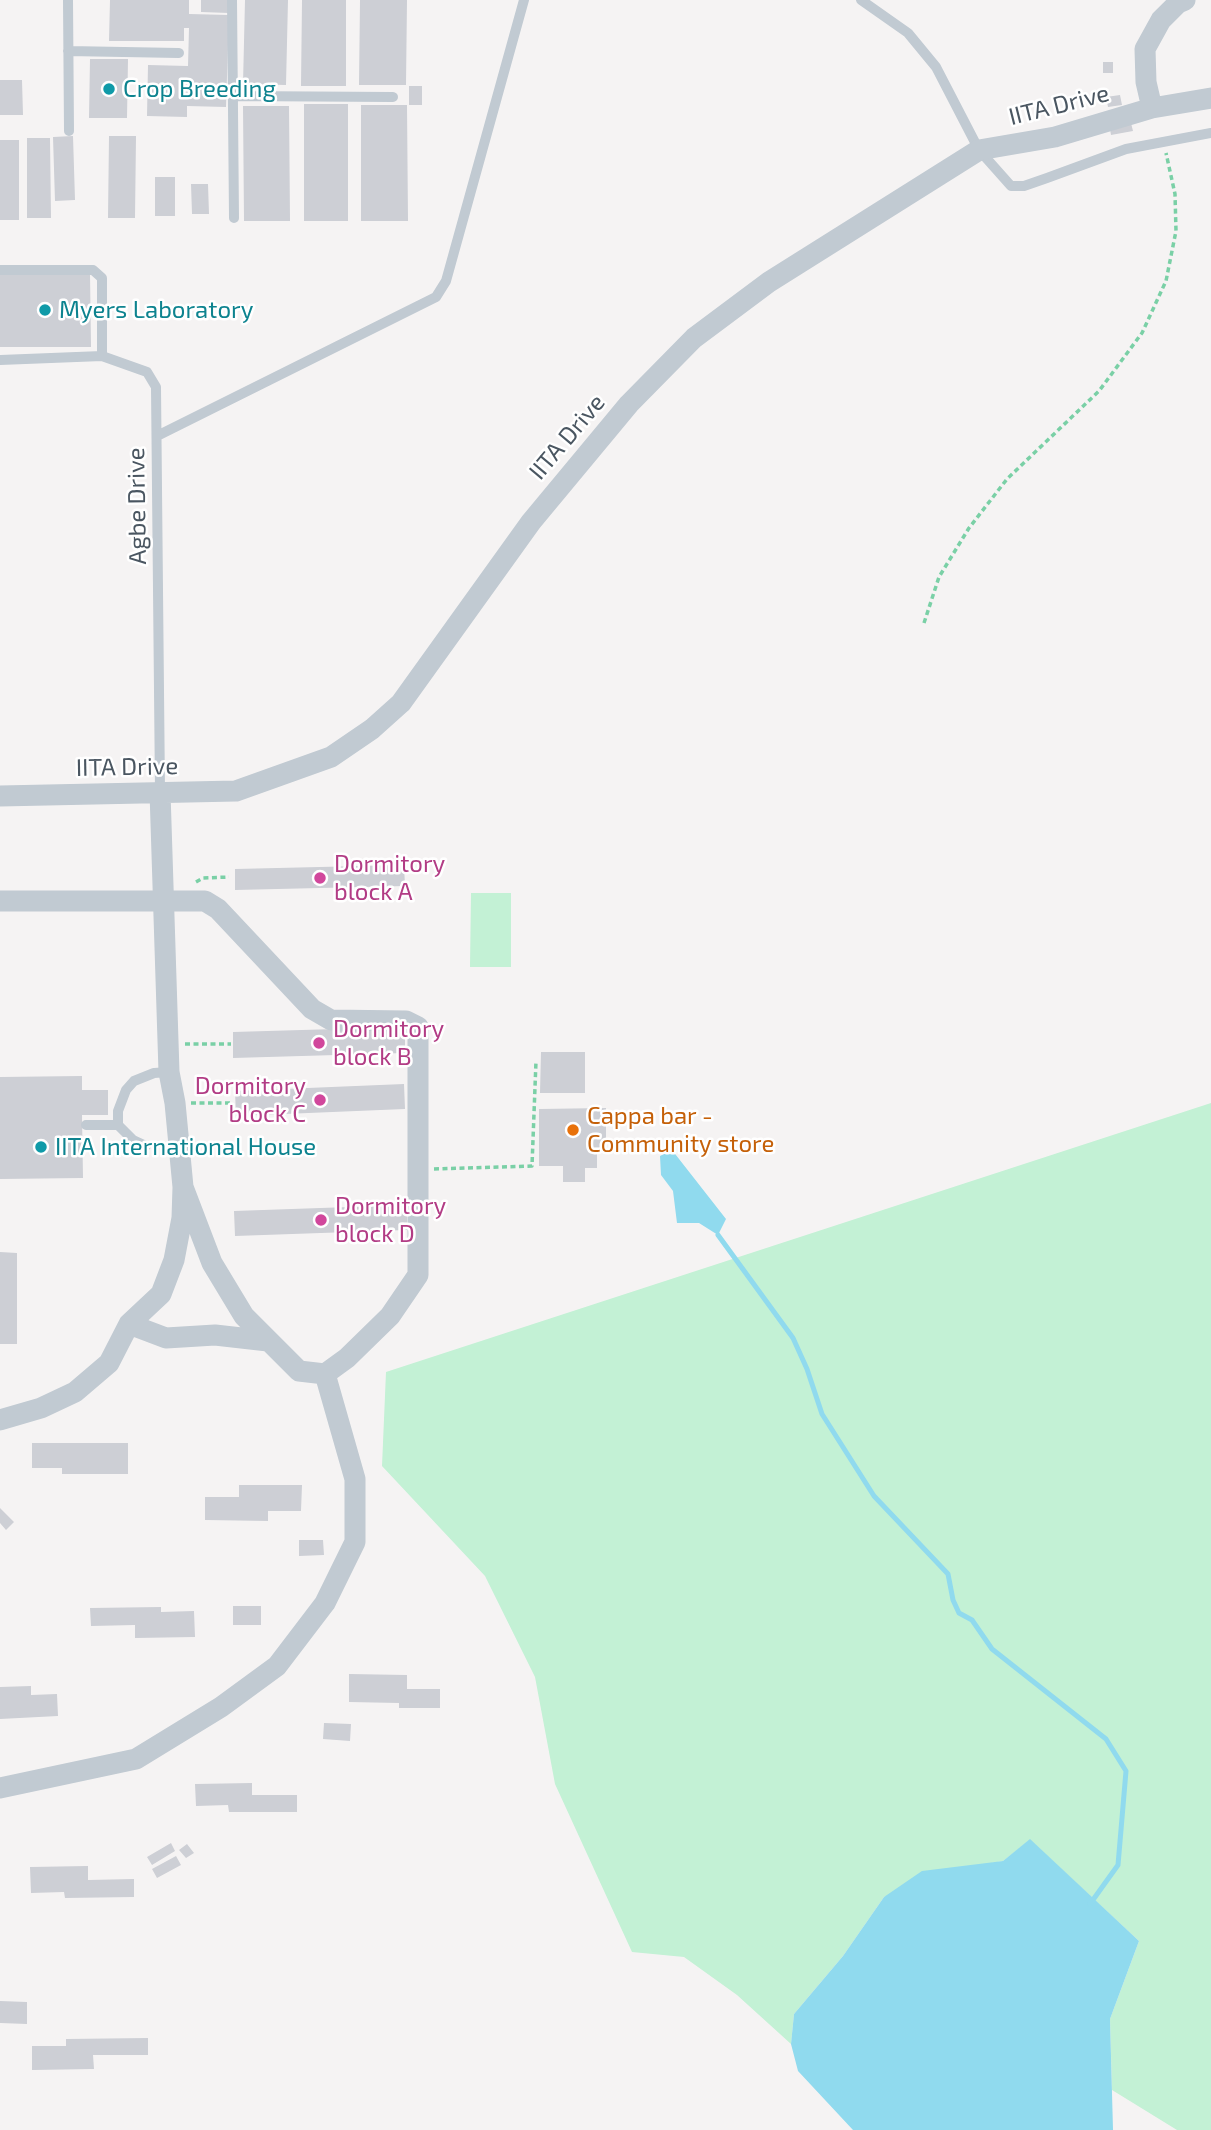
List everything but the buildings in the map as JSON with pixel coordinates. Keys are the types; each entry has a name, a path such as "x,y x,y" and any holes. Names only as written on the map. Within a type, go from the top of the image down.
{"street":[{"path":"1152,108 1146,82 1145,49 1161,20 1178,3 1185,0"},
{"name":"IITA Drive","path":"0,796 236,791 331,757 372,729 401,703 531,522 629,404 694,338 769,282 979,150 1055,136 1152,108 1211,98"},
{"path":"0,1420 41,1408 75,1391 109,1363 129,1324 161,1294 174,1260 182,1218 183,1187 175,1103 169,1072 161,899 160,792"},
{"path":"0,901 205,901 218,909 312,1009 331,1020 406,1021 418,1027 418,1275 390,1316 325,1374 299,1371 244,1316 212,1263 183,1187"},
{"path":"129,1324 166,1338 215,1335 268,1341"},
{"path":"0,1788 136,1759 221,1707 277,1665 325,1603 355,1542 355,1479 325,1374"}],"lane":[{"path":"68,0 69,131"},
{"path":"232,0 234,218"},
{"path":"157,436 421,307 436,297 446,281 524,0"},
{"path":"861,0 908,33 936,67 979,150 1012,186 1024,186 1126,149 1211,133"},
{"path":"68,51 178,53"},
{"path":"233,96 393,97"},
{"path":"0,270 93,270 102,278 102,356"},
{"name":"Agbe Drive","path":"0,360 102,356 147,372 156,387 160,792"},
{"path":"146,1146 133,1140 118,1125 118,1111 126,1090 134,1081 154,1073 169,1072"},
{"path":"86,1125 118,1125"}],"path":[{"path":"924,623 939,577 968,528 1007,479 1099,391 1142,333 1166,281 1176,230 1175,194 1164,141"},
{"path":"169,1044 230,1044"},
{"path":"418,1169 532,1166 536,1061"},
{"path":"175,1103 231,1103"}],"green space":[{"path":"471,893 511,893 511,967 470,967"},
{"path":"1211,1103 1211,2130 1177,2130 1112,2090 1110,2019 1139,1941 1030,1840 1003,1861 970,1867 884,1897 843,1956 794,2014 791,2044 737,1995 684,1957 632,1952 555,1784 535,1677 485,1576 382,1466 386,1372"}],"water":[{"path":"672,1150 726,1219 718,1235 699,1223 677,1223 673,1191 661,1175 660,1156"},
{"path":"1030,1839 1139,1941 1110,2019 1113,2130 853,2130 798,2071 791,2044 794,2014 843,1956 884,1897 922,1871 1003,1861"}],"waterway":[{"path":"718,1235 793,1338 822,1414 874,1496 948,1574 953,1600 959,1613 972,1620 992,1649 1106,1739 1126,1771 1118,1865 1090,1904"}],"place":[{"name":"Crop Breeding","path":"109,89"},
{"name":"Myers Laboratory","path":"45,310"},
{"name":"Dormitory block A","path":"320,878"},
{"name":"Dormitory block B","path":"319,1043"},
{"name":"Dormitory block C","path":"320,1100"},
{"name":"Cappa bar - Community store","path":"573,1130"},
{"name":"IITA International House","path":"41,1147"},
{"name":"Dormitory block D","path":"321,1220"}]}
